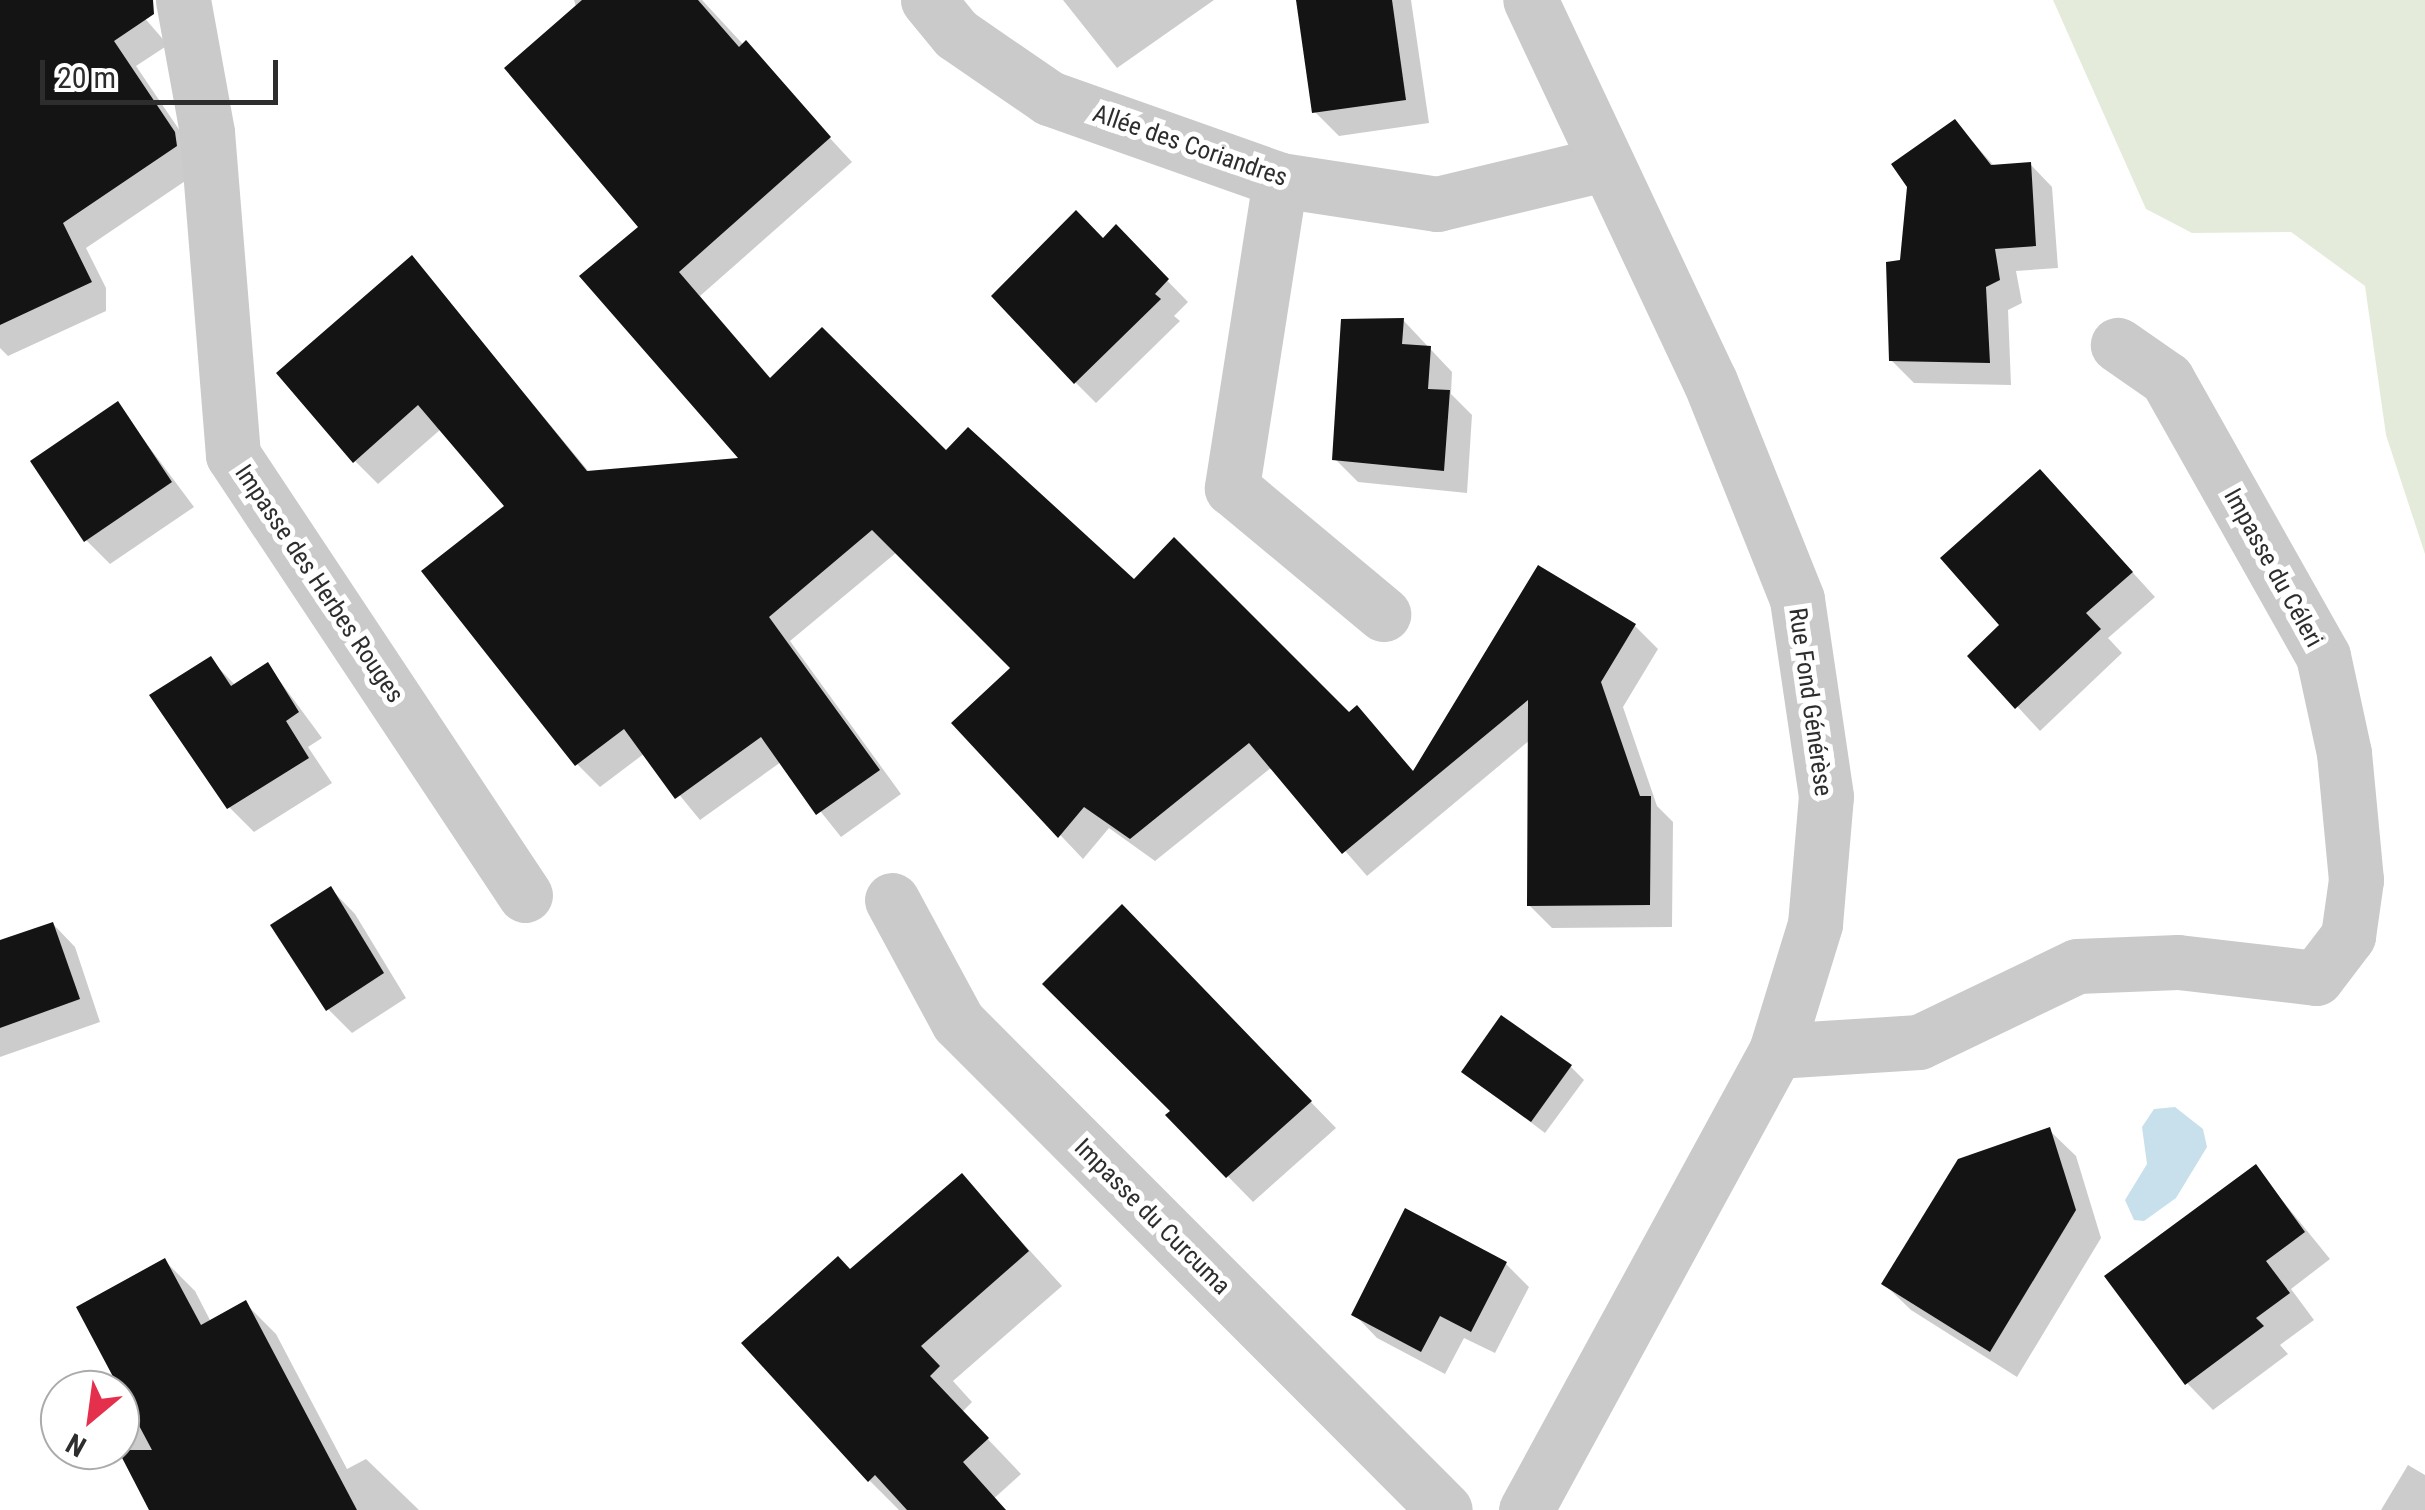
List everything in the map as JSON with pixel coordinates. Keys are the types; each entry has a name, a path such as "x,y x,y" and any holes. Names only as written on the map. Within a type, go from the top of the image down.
{"street":[{"name":"Impasse des Herbes Rouges","path":"182,0 208,132 233,455 526,895"},
{"name":"Allée des Coriandres","path":"928,0 956,34 1049,98 1280,180 1437,204 1604,164"},
{"name":"Rue Fond Générèse","path":"1526,1510 1776,1052 1815,924 1826,796 1797,599 1710,382 1530,0"},
{"path":"1280,180 1232,488 1383,614"},
{"name":"Impasse du Céleri","path":"1776,1052 1919,1042 2077,966 2178,962 2316,978 2348,936 2354,862 2344,754 2322,656 2167,379 2118,345"},
{"name":"Impasse du Curcuma","path":"892,900 958,1022 1445,1510"}],"green space":[{"path":"2053,0 2425,0 2425,554 2386,435 2365,286 2291,232 2192,233 2146,209"}],"water":[{"path":"2175,1107 2203,1129 2207,1147 2176,1198 2144,1221 2134,1220 2125,1200 2147,1164 2142,1127 2154,1109"}],"building":[{"path":"0,0 153,0 154,14 114,41 175,132 177,146 63,223 92,282 0,325"},
{"path":"582,0 698,0 739,47 746,40 831,137 679,272 770,378 822,327 946,450 968,427 1134,579 1174,537 1349,712 1357,705 1413,771 1538,565 1636,624 1601,682 1640,796 1651,796 1650,905 1527,906 1528,700 1342,854 1249,743 1130,839 1084,807 1058,838 951,723 1010,668 872,530 769,617 880,770 816,815 761,737 675,799 624,729 575,766 421,571 504,506 418,405 353,463 276,373 412,255 587,471 738,458 579,276 638,227 504,68"},
{"path":"1296,0 1392,0 1406,100 1312,113"},
{"path":"1955,119 1991,165 2031,162 2036,246 1995,249 2000,280 1986,287 1990,363 1889,361 1886,262 1900,260 1907,187 1891,164"},
{"path":"1076,210 1103,238 1116,224 1169,279 1155,294 1161,299 1074,384 991,296"},
{"path":"1404,318 1402,344 1431,346 1428,389 1450,390 1444,471 1332,460 1341,319"},
{"path":"118,401 172,482 84,542 30,461"},
{"path":"2040,469 2133,572 2086,613 2101,629 2015,709 1967,656 1999,625 1940,558"},
{"path":"211,656 231,686 268,662 299,712 286,721 309,758 227,809 149,695"},
{"path":"331,886 384,973 326,1011 270,925"},
{"path":"1122,904 1312,1101 1226,1178 1165,1115 1170,1111 1042,984"},
{"path":"53,922 80,999 0,1028 0,940"},
{"path":"1501,1015 1572,1065 1531,1122 1461,1072"},
{"path":"2050,1127 2076,1210 1990,1352 1881,1284 1958,1159"},
{"path":"2256,1164 2305,1232 2266,1261 2290,1293 2256,1318 2264,1326 2185,1385 2104,1276"},
{"path":"962,1173 1029,1251 921,1346 940,1366 930,1376 989,1438 963,1462 1006,1510 907,1510 875,1475 868,1482 741,1343 838,1256 850,1269"},
{"path":"1405,1208 1507,1262 1471,1332 1440,1316 1421,1352 1351,1315"},
{"path":"165,1258 201,1325 246,1300 357,1510 149,1510 128,1470 140,1470 140,1450 152,1450 140,1427 140,1370 109,1370 76,1307"}]}
